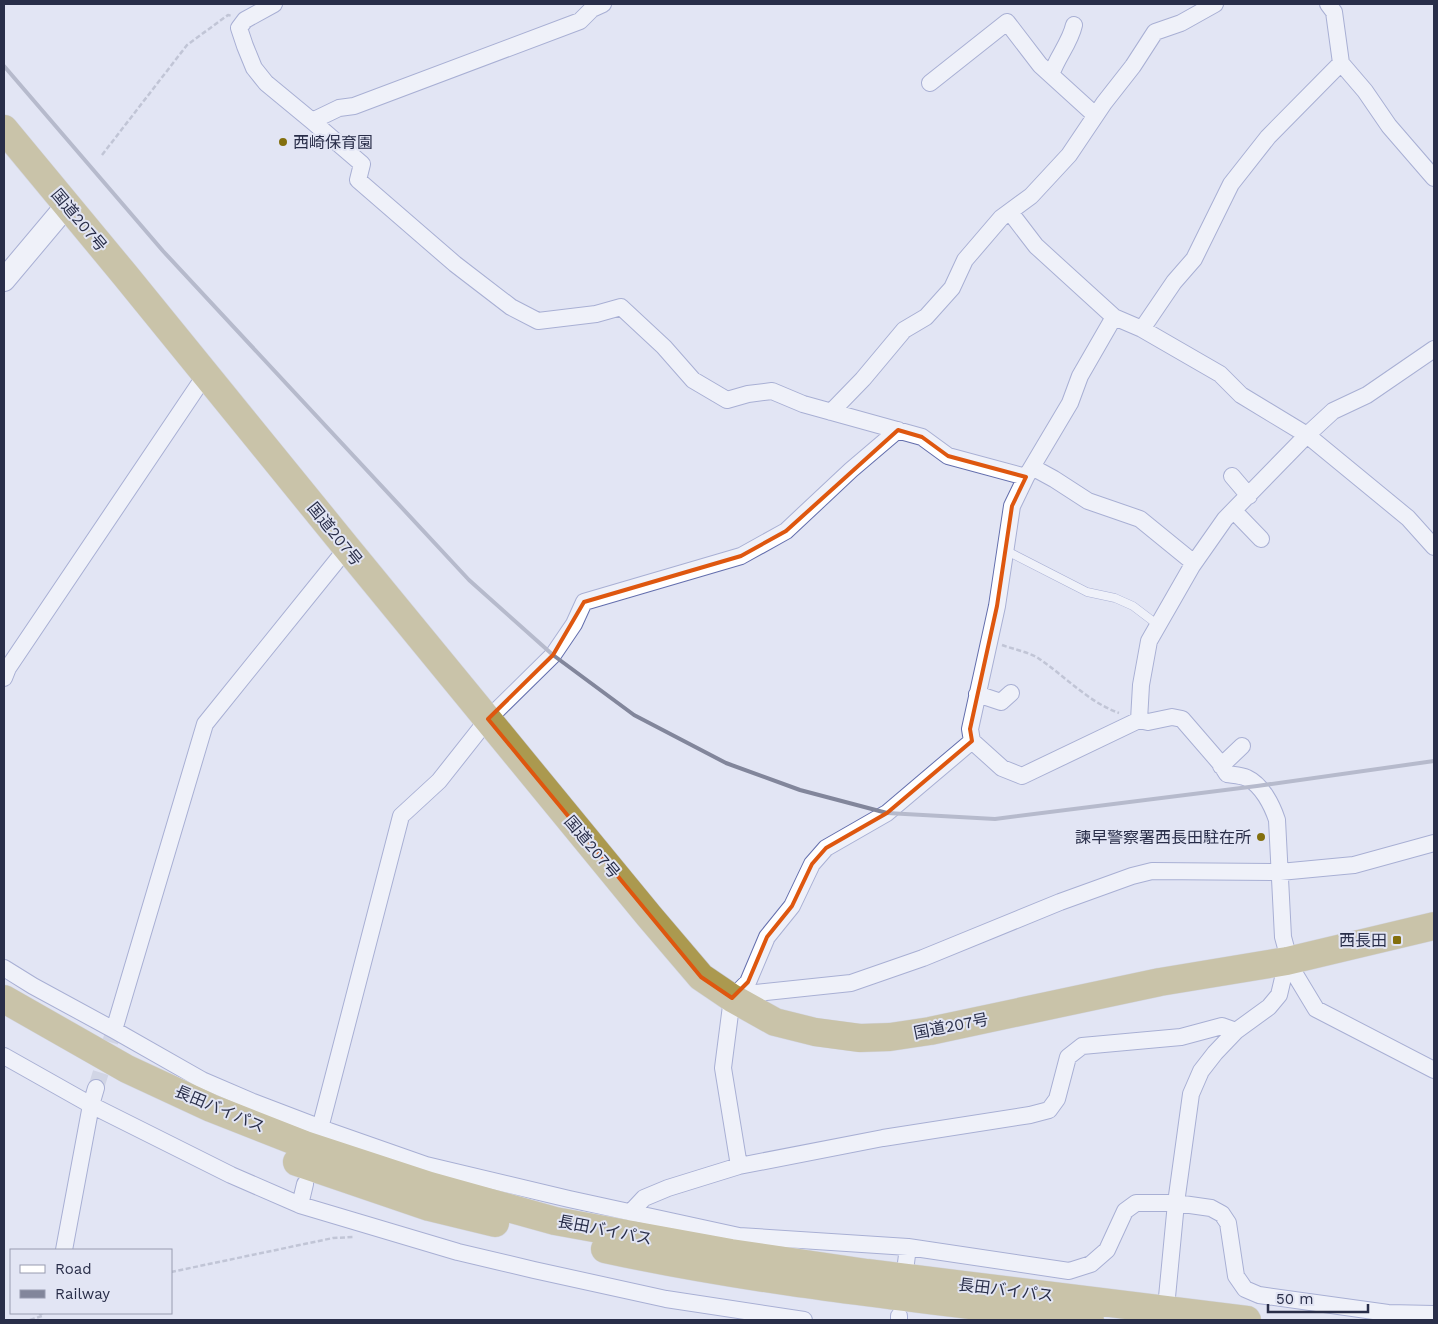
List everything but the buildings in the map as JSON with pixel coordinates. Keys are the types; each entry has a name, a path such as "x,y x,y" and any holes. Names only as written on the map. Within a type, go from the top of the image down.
{"highway":[{"name":"国道207号","path":"4,129 488,719 553,801 701,977 732,998 775,1022 815,1032 860,1038 890,1037 930,1031 1160,982 1287,960 1434,926"},
{"name":"長田バイパス","path":"4,999 127,1069 211,1108 305,1145 430,1186 555,1221 731,1253 1165,1316 1247,1320"},
{"name":"長田バイパス","path":"4,1020 117,1084 211,1128 298,1162 429,1207 550,1237 729,1273 867,1293 1090,1320"}],"street":[{"path":"274,4 245,20 240,28 254,68 266,83 362,164 358,180 455,264 511,307 538,321 596,314 621,307 664,347 692,380 728,400 748,394 772,391 802,404 922,437 948,456 1029,472 1054,479 1088,501 1140,519 1184,557 1194,563"},
{"path":"312,121 339,108 354,106 580,21 592,9 603,4"},
{"path":"831,412 863,379 904,330 926,317 952,288 966,260 1001,218 1031,196 1069,155 1095,115 1133,66 1155,32 1180,23 1215,4"},
{"path":"1328,4 1334,12 1341,63 1365,92 1389,126 1433,173"},
{"path":"930,83 1007,22 1040,65 1095,115"},
{"path":"1051,75 1056,62 1071,37 1074,25"},
{"path":"1142,329 1174,282 1194,259 1231,184 1268,137 1341,63"},
{"path":"4,280 67,205"},
{"path":"1010,212 1036,246 1114,317 1142,329 1220,374 1242,396 1307,435 1408,518 1434,547"},
{"path":"1114,317 1080,376 1070,403 1029,472 1012,506 996,606 970,729 972,741 1002,768 1022,776 1138,720 1148,722 1172,717 1182,719 1227,774 1248,778 1268,799 1277,820 1283,937 1287,960 1279,995 1268,1007 1236,1031 1215,1053 1201,1071 1191,1094 1176,1203 1165,1316"},
{"path":"1138,720 1141,685 1149,641 1194,563 1225,520 1307,435 1333,411 1367,395 1434,349"},
{"path":"4,678 8,668 206,374"},
{"path":"318,1133 401,816 439,781 488,719 553,655 574,624 584,602 741,556 749,552 786,531 898,430"},
{"path":"1232,476 1249,496"},
{"path":"1234,511 1261,539"},
{"path":"114,1030 205,724 347,548"},
{"path":"977,694 1001,702 1012,693"},
{"path":"739,1166 723,1068 732,998 748,982 767,937 792,906 812,864 826,848 888,813 972,741"},
{"path":"1222,766 1242,746"},
{"path":"732,998 756,993 851,983 924,958 1060,902 1132,876 1152,871 1280,872 1354,865 1434,843"},
{"path":"1287,960 1316,1009 1434,1070"},
{"path":"4,968 202,1080 318,1133 426,1165 630,1213 739,1236 1069,1271 1091,1264 1107,1250 1125,1212 1136,1203 1176,1203 1211,1208 1222,1214 1228,1223 1236,1276 1245,1289 1259,1296 1388,1313 1434,1314"},
{"path":"630,1213 644,1198 660,1191 739,1166 883,1138 1030,1115 1049,1110 1057,1099 1068,1057 1082,1046 1181,1037 1222,1026 1236,1031"},
{"path":"4,1056 91,1105 231,1175 300,1206 458,1252 534,1270 666,1299 804,1320"},
{"path":"64,1249 91,1105 96,1088"},
{"path":"300,1206 305,1184"}],"lane":[{"path":"245,20 253,4"},
{"path":"1005,550 1087,592 1115,598 1133,606 1158,625"}],"path":[{"path":"102,155 187,45 228,15 245,20"},
{"path":"988,641 1037,657 1062,678 1108,709 1138,720"},
{"path":"172,1272 333,1238 360,1236"},
{"path":"30,1320 42,1316 40,1314"}],"highlighted area":[{"path":"898,430 922,437 948,456 1026,477 1012,506 997,606 970,729 972,741 887,813 826,848 812,864 792,906 767,937 748,982 732,998 701,977 488,719 553,655 584,602 741,556 786,531"}],"tunnel":[{"path":"96,1088 114,1030"}],"railway":[{"path":"4,66 163,251 469,580 553,655 634,715 726,763 800,790 887,813 995,819 1257,786 1434,761"}],"place":[{"name":"西崎保育園","path":"283,142"},
{"name":"諫早警察署西長田駐在所","path":"1261,837"},
{"name":"西長田","path":"1397,940"}]}
